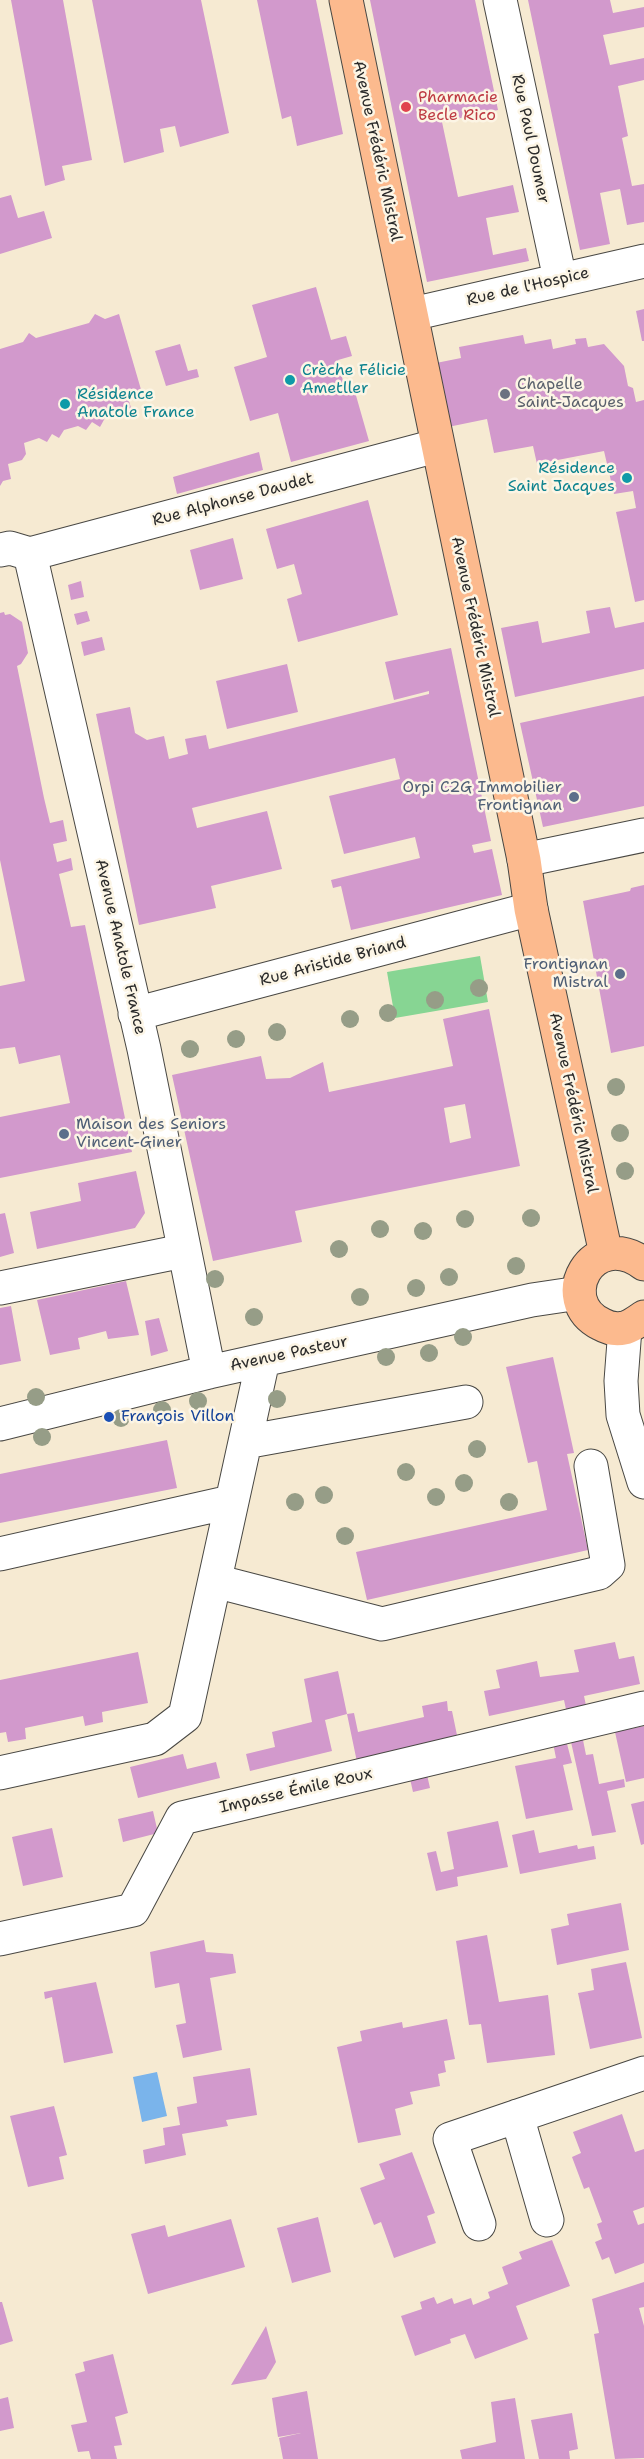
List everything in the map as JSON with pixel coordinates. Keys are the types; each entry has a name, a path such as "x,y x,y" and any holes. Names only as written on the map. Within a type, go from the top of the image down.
{"main road":[{"name":"Avenue Frédéric Mistral","path":"346,0 412,314 436,446 524,860 531,909 606,1254"},
{"path":"634,1323 609,1328 594,1321 584,1308 579,1293 580,1280 595,1259 606,1254 630,1254 644,1264"}],"street":[{"name":"Rue Paul Doumer","path":"500,0 560,279"},
{"name":"Rue de l'Hospice","path":"412,314 644,261"},
{"name":"Rue Alphonse Daudet","path":"15,552 436,446"},
{"name":"Avenue Anatole France","path":"15,552 135,1014 209,1372"},
{"path":"524,860 644,835"},
{"name":"Rue Aristide Briand","path":"135,1014 531,909"},
{"path":"0,1288 183,1251"},
{"name":"Avenue Pasteur","path":"0,1424 263,1359 532,1300 579,1293"},
{"path":"634,1323 621,1381 623,1415 644,1482"},
{"path":"0,1773 155,1739 185,1716 263,1359"},
{"path":"245,1442 466,1402"},
{"path":"215,1581 382,1624 599,1573 608,1565 591,1466"},
{"path":"0,1554 230,1502"},
{"name":"Impasse Émile Roux","path":"0,1939 133,1910 182,1818 644,1708"},
{"path":"479,2224 450,2139 644,2073"},
{"path":"517,2116 548,2220"}],"green space":[{"path":"480,956 488,1002 395,1018 387,972"}],"water":[{"path":"157,2072 167,2116 142,2122 133,2077"}],"building":[{"path":"11,0 63,0 92,160 62,166 65,180 45,186"},
{"path":"92,0 201,0 229,133 180,147 175,126 160,129 164,152 124,163"},
{"path":"257,0 316,0 343,134 297,146 291,116 282,119"},
{"path":"370,0 475,0 498,110 442,122 458,197 513,185 519,212 486,218 493,255 526,248 529,261 427,282"},
{"path":"528,0 610,0 613,13 644,7 644,27 603,35 610,65 644,58 644,80 618,86 628,136 622,138 632,186 644,184 644,222 627,225 620,189 600,193 610,244 580,250"},
{"path":"11,195 18,218 44,211 52,238 0,254 0,198"},
{"path":"316,287 331,340 346,336 352,356 338,360 346,394 355,392 369,441 291,462 278,413 250,421 234,367 267,357 252,305"},
{"path":"644,309 644,341 642,341 636,311"},
{"name":"Résidence Anatole France","path":"95,314 105,319 119,314 142,393 128,398 132,411 127,419 118,414 105,418 100,427 92,422 86,430 78,426 64,430 59,438 52,434 47,442 39,438 24,443 26,454 22,460 8,464 11,479 3,481 0,486 0,349 23,342 29,333 36,338 89,323"},
{"path":"523,335 525,344 551,339 553,349 576,344 575,339 586,338 588,347 604,344 624,366 628,386 633,388 636,402 644,400 644,600 635,602 616,512 636,508 633,491 614,494 604,451 537,464 533,446 494,453 487,419 448,427 436,363 461,358 459,347"},
{"path":"180,344 188,371 197,369 199,377 166,386 155,351"},
{"path":"259,452 263,470 177,494 173,477"},
{"path":"368,500 398,615 298,642 287,599 302,594 294,564 277,569 266,529"},
{"path":"233,538 243,579 200,590 190,550"},
{"path":"81,581 84,597 71,600 68,585"},
{"path":"610,607 615,628 644,622 644,669 515,697 501,628 538,621 542,643 590,633 586,611"},
{"path":"87,611 90,621 77,625 74,614"},
{"path":"4,612 5,615 10,614 22,622 28,653 17,666 44,798 50,823 63,820 67,841 53,844 57,862 71,858 73,870 59,874 71,927 85,925 132,1152 0,1178 0,1117 70,1103 60,1055 19,1064 15,1047 0,1049 0,986 25,981 0,860 0,613"},
{"path":"102,637 105,650 84,656 81,642"},
{"path":"451,648 491,841 472,845 474,853 492,849 502,895 351,930 341,886 333,888 331,880 420,858 415,837 344,854 329,796 400,779 395,758 192,808 197,828 267,811 282,869 211,886 216,908 139,925 96,714 130,707 135,733 147,740 164,736 169,759 188,754 185,739 206,735 209,749 429,694 429,691 394,700 385,662"},
{"path":"287,664 298,712 227,729 216,681"},
{"path":"644,696 644,806 543,827 520,723"},
{"name":"Frontignan Mistral","path":"644,885 644,1046 611,1053 583,901 630,891 631,888"},
{"path":"489,1009 520,1166 295,1211 302,1242 213,1261 172,1075 261,1056 266,1079 290,1078 323,1062 329,1092 453,1066 443,1019","holes":["465,1104 471,1138 450,1143 444,1108"]},
{"path":"136,1171 145,1213 135,1228 37,1249 30,1212 81,1201 78,1183"},
{"path":"5,1213 14,1253 0,1257 0,1214"},
{"path":"126,1281 139,1335 108,1339 106,1331 78,1338 80,1349 50,1355 37,1300"},
{"path":"11,1306 21,1361 0,1365 0,1308"},
{"path":"159,1318 168,1351 151,1356 145,1321"},
{"path":"553,1357 574,1453 567,1454 588,1550 367,1600 356,1552 547,1510 537,1461 528,1463 506,1367"},
{"path":"167,1440 177,1488 0,1523 0,1474"},
{"path":"615,1642 619,1659 634,1656 640,1684 584,1696 587,1710 567,1714 564,1700 489,1716 484,1691 500,1688 496,1670 537,1661 540,1677 579,1672 574,1650"},
{"path":"138,1652 148,1703 102,1712 103,1722 85,1726 83,1716 25,1728 26,1739 8,1742 6,1732 0,1733 0,1680"},
{"path":"338,1671 347,1714 325,1720 332,1751 250,1771 246,1754 275,1747 272,1732 312,1722 304,1679"},
{"path":"447,1701 448,1711 452,1711 458,1740 357,1762 347,1714 354,1713 358,1732 424,1717 422,1706"},
{"path":"644,1726 644,1778 626,1782 615,1732"},
{"path":"581,1730 586,1755 593,1754 599,1784 624,1779 625,1787 607,1791 616,1832 592,1836 569,1733"},
{"path":"566,1740 572,1763 563,1765 573,1810 526,1819 515,1766 556,1758 553,1743"},
{"path":"183,1754 187,1769 216,1762 220,1778 138,1798 130,1767"},
{"path":"425,1766 430,1788 413,1792 408,1770"},
{"path":"644,1801 644,1844 641,1845 631,1804"},
{"path":"153,1811 158,1833 123,1842 118,1819"},
{"path":"498,1821 508,1867 457,1877 458,1886 436,1891 427,1853 436,1851 441,1872 454,1869 447,1832"},
{"path":"52,1828 63,1877 23,1886 12,1837"},
{"path":"534,1830 539,1853 577,1845 578,1849 594,1846 596,1859 520,1874 512,1835"},
{"path":"621,1903 629,1950 557,1965 551,1929 569,1925 567,1914"},
{"path":"487,1935 499,2002 548,1995 555,2055 487,2063 481,2024 469,2025 456,1941"},
{"path":"204,1940 206,1952 233,1954 236,1973 210,1978 222,2050 183,2058 176,2025 186,2023 179,1983 155,1988 150,1952"},
{"path":"626,1962 642,2038 590,2049 578,1993 594,1990 591,1969"},
{"path":"96,1982 113,2053 64,2063 52,1997 45,1999 44,1992"},
{"path":"447,2019 455,2059 444,2061 446,2072 438,2074 440,2086 410,2092 413,2104 395,2109 401,2135 358,2143 337,2047 362,2041 360,2031 402,2022 403,2028"},
{"path":"250,2068 257,2115 226,2120 228,2126 182,2134 186,2155 145,2164 143,2150 165,2145 163,2128 180,2125 177,2107 197,2103 193,2077"},
{"path":"54,2106 67,2155 59,2157 64,2179 28,2187 10,2116"},
{"path":"622,2114 635,2152 644,2149 644,2207 633,2211 638,2225 644,2223 644,2263 615,2274 609,2257 602,2260 595,2242 602,2239 597,2224 602,2222 589,2187 584,2189 572,2157 581,2153 573,2132"},
{"path":"412,2152 435,2213 427,2216 436,2243 394,2258 381,2222 374,2225 360,2188 385,2179 379,2164"},
{"path":"318,2217 331,2272 292,2283 277,2228"},
{"path":"231,2219 245,2267 148,2294 131,2234 165,2225 168,2237"},
{"path":"552,2240 570,2286 516,2306 528,2339 475,2359 465,2334 450,2339 451,2343 415,2356 401,2316 422,2309 420,2302 434,2297 437,2304 452,2298 454,2304 471,2298 473,2305 490,2298 488,2292 508,2284 502,2267 522,2259 519,2252"},
{"path":"644,2282 644,2307 639,2308 644,2326 644,2458 615,2459 594,2334 599,2333 592,2299"},
{"path":"0,2302 2,2302 13,2341 0,2345"},
{"path":"266,2326 276,2362 266,2379 231,2385"},
{"path":"113,2354 128,2413 115,2417 122,2445 114,2446 117,2459 91,2459 89,2451 78,2452 71,2425 87,2422 75,2374 85,2371 83,2362"},
{"path":"307,2391 318,2459 283,2459 279,2438 301,2433 278,2437 272,2398"},
{"path":"8,2397 14,2428 0,2431 0,2399"},
{"path":"515,2398 525,2459 462,2459 460,2450 496,2442 491,2402"},
{"path":"572,2413 578,2449 569,2451 570,2459 539,2459 531,2420"}],"place":[{"name":"Pharmacie Becle Rico","path":"406,107"},
{"name":"Crèche Félicie Ametller","path":"290,380"},
{"name":"Chapelle Saint-Jacques","path":"505,394"},
{"name":"Résidence Anatole France","path":"65,404"},
{"name":"Résidence Saint Jacques","path":"627,478"},
{"name":"Orpi C2G Immobilier Frontignan","path":"574,797"},
{"name":"Frontignan Mistral","path":"620,974"},
{"name":"Maison des Seniors Vincent-Giner","path":"64,1134"},
{"name":"François Villon","path":"109,1417"}]}
